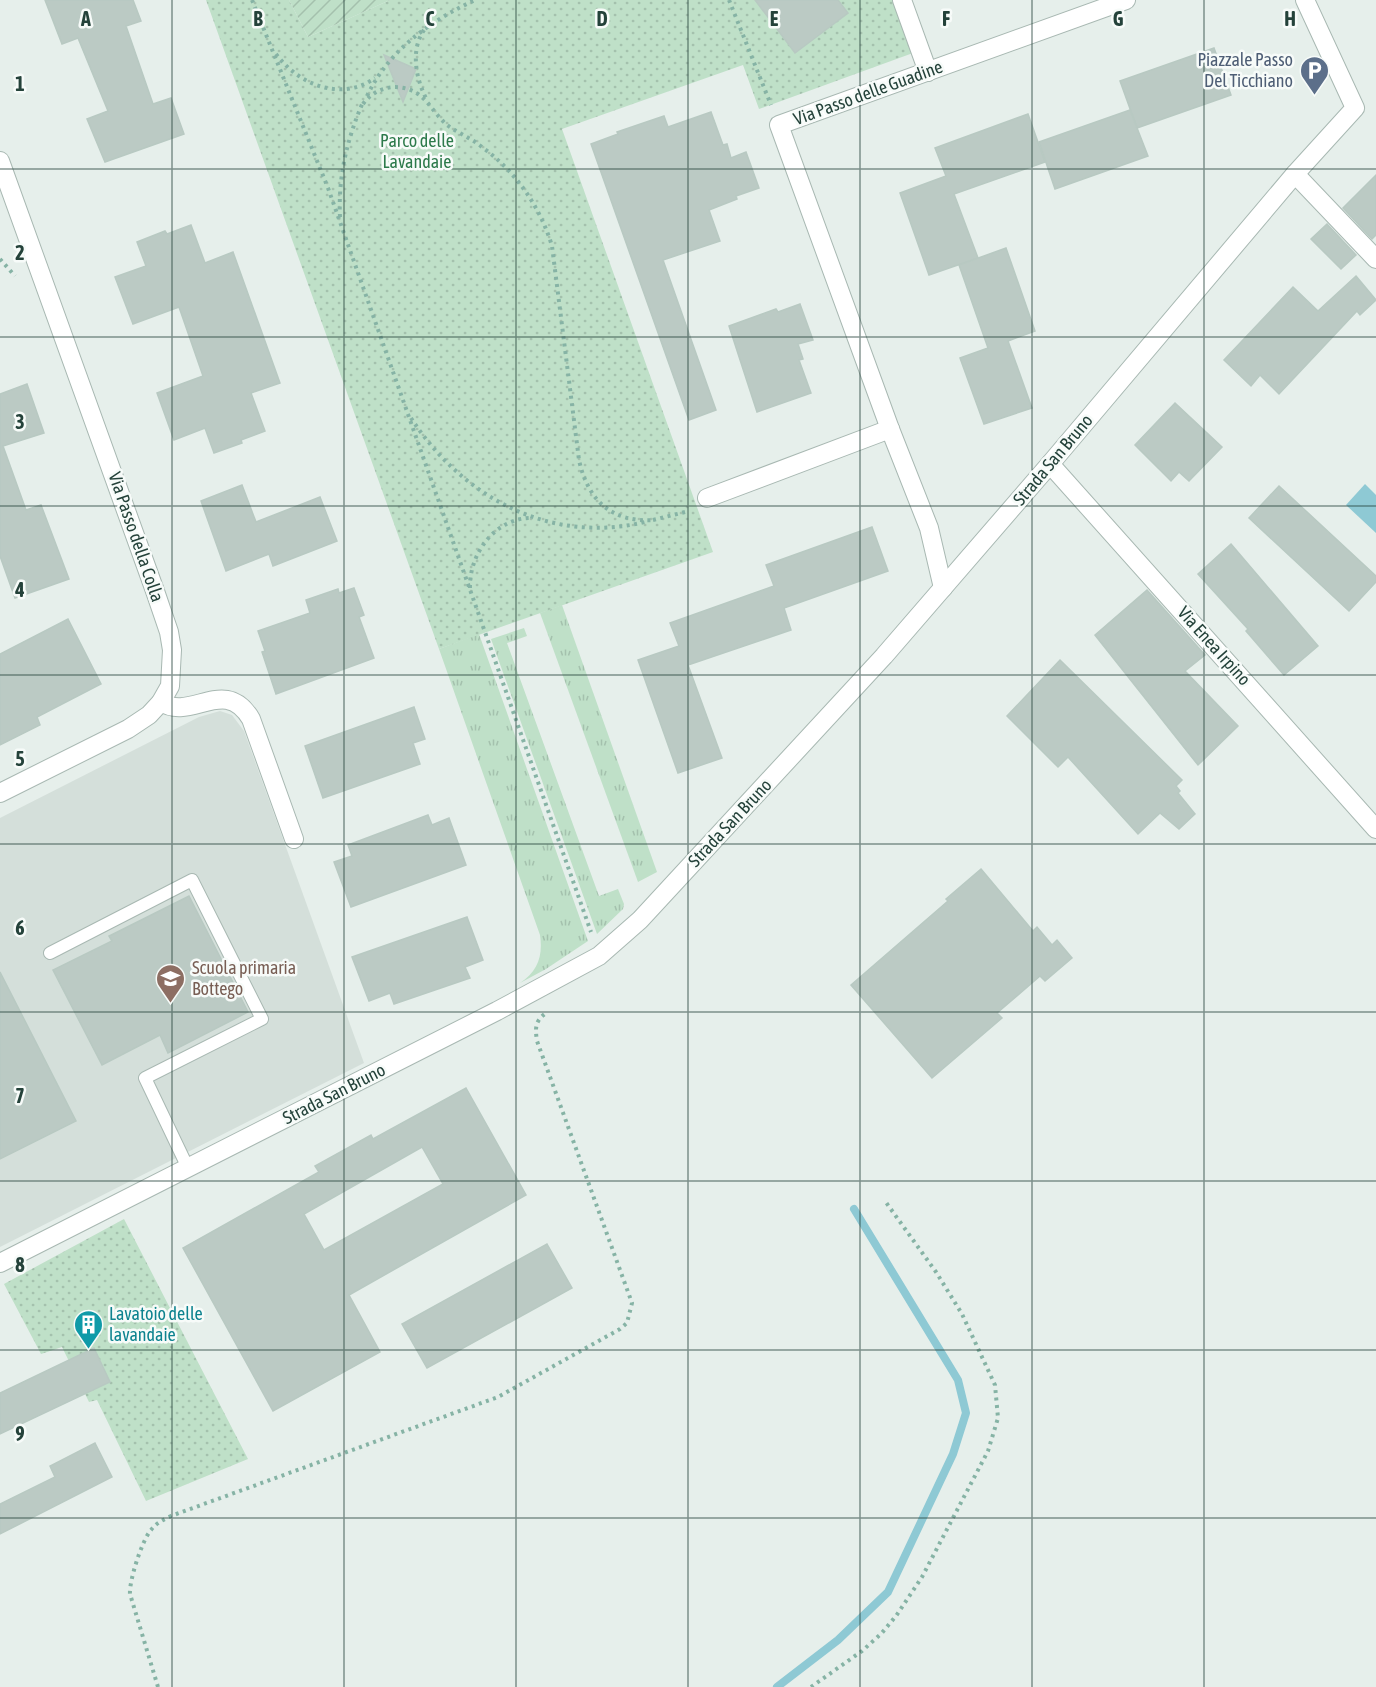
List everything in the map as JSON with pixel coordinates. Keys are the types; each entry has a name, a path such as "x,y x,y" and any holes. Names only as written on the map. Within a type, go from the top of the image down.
{"street":[{"path":"902,0 928,72"},
{"name":"Via Passo delle Guadine","path":"943,588 929,528 890,429 779,125 1126,0"},
{"name":"Strada San Bruno","path":"0,1263 497,1011 599,956 640,920 884,656 1295,174 1355,108 1305,0"},
{"name":"Via Passo della Colla","path":"0,161 8,210 169,632 172,669 170,686 161,702"},
{"path":"1295,174 1376,259"},
{"path":"707,498 890,429"},
{"name":"Via Enea Irpino","path":"1050,464 1376,829"},
{"path":"0,793 128,729 149,715 161,702 179,707 221,699 236,702 251,719 294,839"}],"lane":[{"path":"50,953 192,880 262,1019 145,1078 188,1168"}],"path":[{"path":"252,0 344,233 599,956"},
{"path":"344,233 340,216 342,172 347,145 363,104 381,72 402,47 429,26 475,0"},
{"path":"729,0 779,125"},
{"path":"429,26 420,35 416,60 421,87 432,108"},
{"path":"272,49 283,63 300,78 322,87 341,89 357,86 370,81 381,72"},
{"path":"363,104 373,92 380,89 397,87 413,91 446,124 482,147 506,167 525,190 549,236 554,258 579,460 586,485 598,502 614,513 636,520 655,520"},
{"path":"406,409 429,444 463,479 506,506 538,518 597,527 626,525 655,520 705,505 707,498"},
{"path":"472,598 470,585 472,571 477,555 486,541 499,529 513,521 521,518 538,518"},
{"path":"158,1687 130,1594 130,1584 148,1533 157,1523 498,1397 627,1323 632,1303 537,1041 536,1024 539,1018 553,1009"},
{"path":"811,1687 881,1634 903,1607 922,1577 988,1451 998,1418 995,1385 962,1314 936,1272 885,1201"}],"shaded area":[{"name":"Scuola primaria Bottego","path":"220,711 232,715 244,731 364,1063 0,1247 0,818 199,717"}],"green space":[{"name":"Parco delle Lavandaie","path":"206,0 289,0 308,37 390,0 893,0 913,53 759,109 743,65 562,129 713,552 439,649"},
{"path":"289,0 390,0 308,37"},
{"path":"562,605 657,872 638,882 540,613"},
{"path":"524,628 527,636 507,643 599,896 618,889 624,904 623,909 597,934 491,639"},
{"path":"479,634 588,941 520,983 531,973 538,962 541,950 540,935 439,649"},
{"path":"124,1219 248,1459 146,1501 97,1400 89,1402 62,1347 41,1354 4,1284"}],"water":[{"path":"1365,484 1376,495 1376,533 1346,505"}],"building":[{"path":"45,0 133,0 141,21 126,26 153,104 171,98 184,134 105,162 87,119 108,111 78,38 62,44"},
{"path":"755,0 838,0 848,13 795,53"},
{"path":"1214,48 1231,95 1137,128 1120,81"},
{"path":"384,55 416,69 403,102"},
{"path":"1130,110 1148,156 1055,189 1039,142"},
{"path":"711,112 723,145 727,144 731,158 746,152 759,188 736,196 737,199 709,210 720,241 663,260 716,410 689,420 591,144 618,134 617,132 664,116 668,127"},
{"path":"1028,114 1045,162 954,194 978,258 929,275 900,193 946,176 935,148"},
{"path":"1376,175 1376,235 1372,239 1343,208"},
{"path":"1327,224 1356,255 1341,269 1311,239"},
{"path":"191,225 205,263 233,252 280,383 251,393 265,431 241,440 242,443 214,453 205,428 174,440 157,393 203,376 179,307 133,324 115,277 146,266 137,242 165,231 167,234"},
{"path":"1006,248 1035,331 1008,341 1032,408 984,424 960,358 988,348 959,265"},
{"path":"1356,276 1376,300 1360,315 1357,311 1279,394 1260,375 1251,386 1224,360 1293,287 1318,311"},
{"path":"800,304 813,340 798,344 803,359 799,360 811,393 757,412 729,326 776,309 778,312"},
{"path":"27,384 44,433 3,446 26,510 41,505 69,579 15,598 0,556 0,394"},
{"path":"1175,403 1222,447 1189,481 1179,472 1171,481 1135,445"},
{"path":"242,485 256,522 320,497 337,541 273,566 269,554 226,571 201,501"},
{"path":"1279,486 1376,576 1376,582 1349,611 1249,518"},
{"path":"872,527 888,571 784,608 791,630 688,665 722,758 678,773 638,660 679,646 670,623 774,586 766,565"},
{"path":"1231,544 1318,646 1284,675 1246,631 1248,629 1198,574"},
{"path":"354,588 364,615 359,617 374,658 276,694 262,652 265,651 258,631 310,613 306,600 338,589 339,593"},
{"path":"1147,590 1205,655 1185,671 1238,726 1198,765 1095,635"},
{"path":"68,619 101,684 37,717 40,725 0,745 0,654"},
{"path":"1060,660 1182,780 1176,786 1180,791 1178,793 1195,814 1179,829 1160,813 1138,834 1068,757 1058,767 1007,716"},
{"path":"414,707 425,739 413,743 420,764 323,798 305,746"},
{"path":"428,815 432,825 449,818 466,865 351,907 334,862 352,856 348,845"},
{"path":"981,869 1033,931 1037,927 1052,945 1057,940 1072,958 1045,981 1040,976 997,1013 1002,1018 932,1078 851,985 948,901 946,899"},
{"path":"189,896 248,1012 168,1053 160,1035 102,1065 53,970 112,941 109,936"},
{"path":"467,917 483,960 465,967 470,978 394,1004 390,993 369,1001 352,957"},
{"path":"0,972 76,1121 0,1159"},
{"path":"466,1088 526,1195 349,1295 380,1352 273,1411 183,1248 319,1172 315,1166 371,1135 373,1139","holes":["422,1147 443,1184 324,1250 304,1214"]},
{"path":"547,1244 572,1288 427,1368 402,1324"},
{"path":"94,1348 110,1382 0,1434 0,1393"},
{"path":"95,1443 112,1477 0,1534 0,1504 55,1477 50,1466"}],"waterway":[{"path":"777,1687 838,1640 888,1592 953,1454 966,1413 958,1380 854,1209"}],"place":[{"name":"Piazzale Passo Del Ticchiano","path":"1314,96"},
{"name":"Scuola primaria Bottego","path":"171,1004"},
{"name":"Lavatoio delle lavandaie","path":"88,1350"}]}
